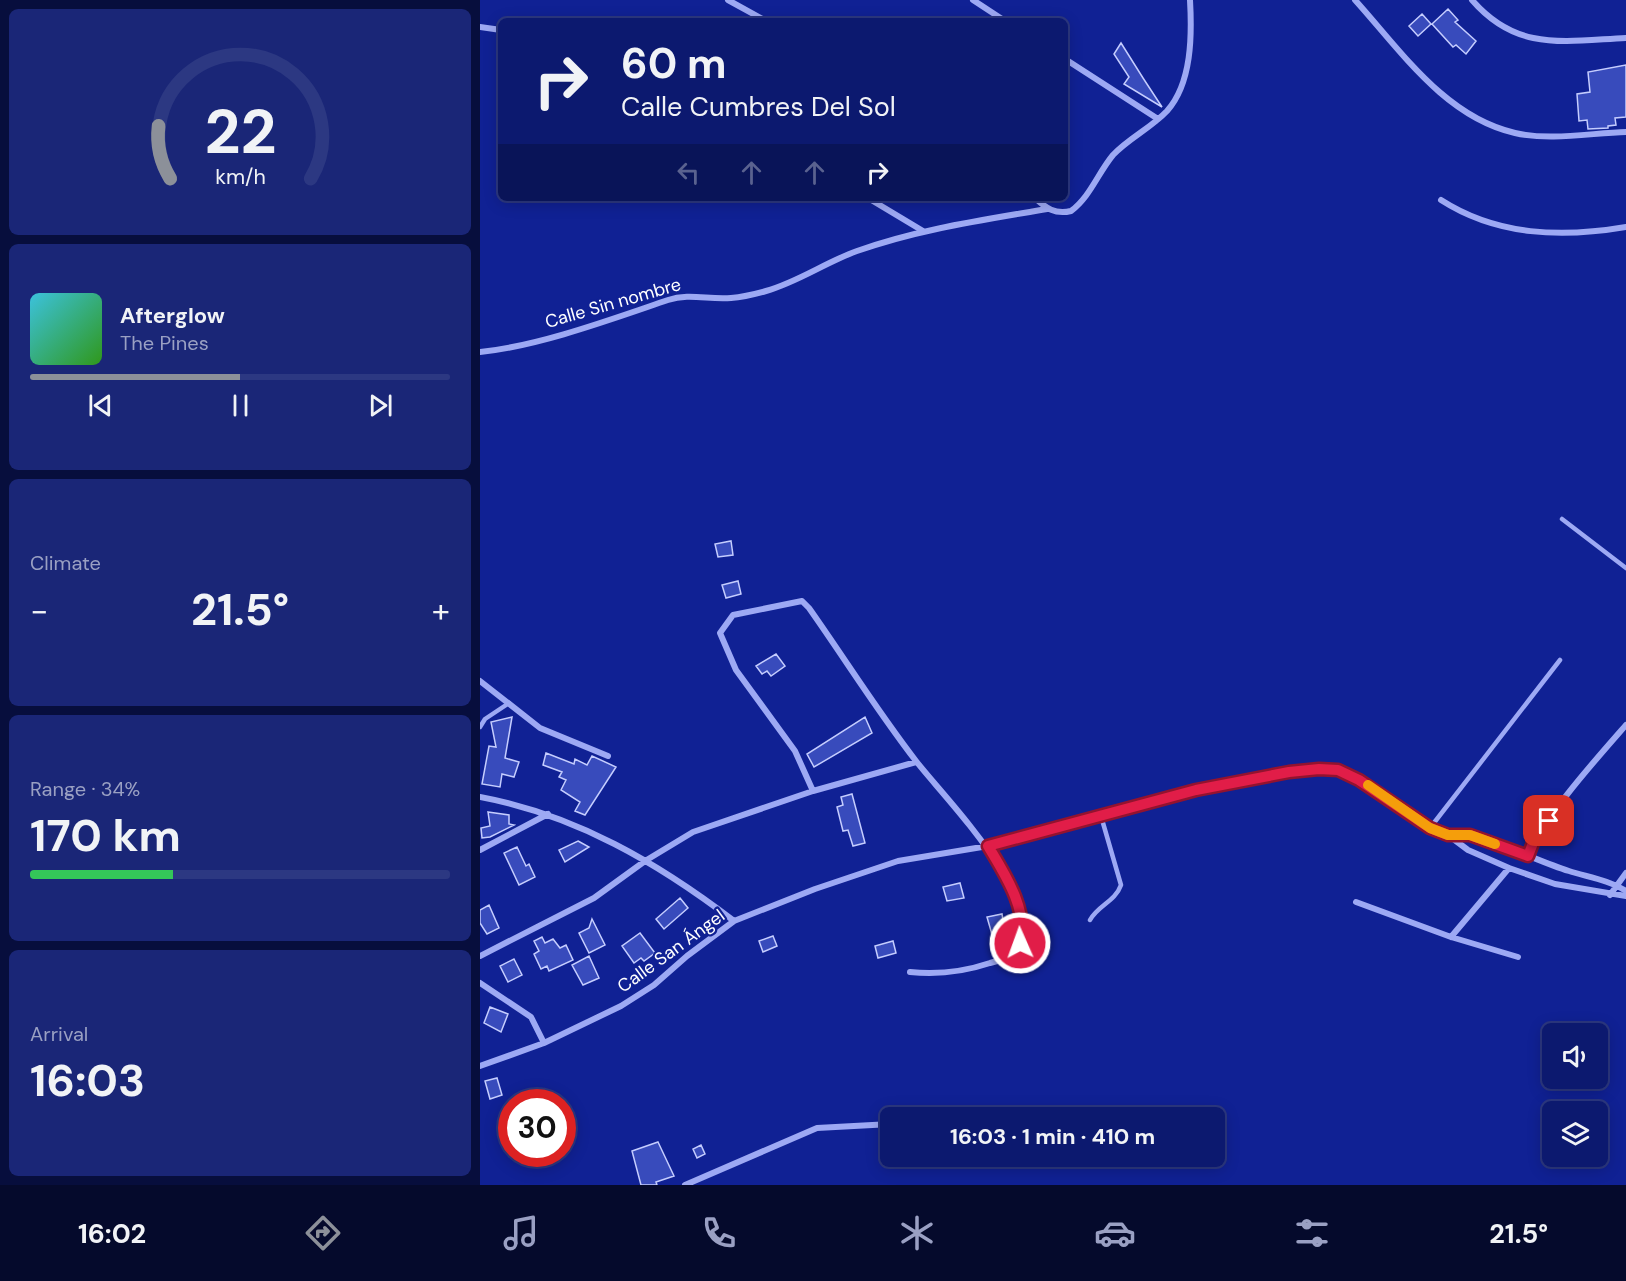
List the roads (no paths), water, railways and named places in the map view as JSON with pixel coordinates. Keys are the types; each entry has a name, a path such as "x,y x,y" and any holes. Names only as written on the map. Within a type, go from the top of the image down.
{"street":[{"path":"728,0 761,18"},
{"path":"973,0 1000,18"},
{"name":"Calle Sin nombre","path":"480,352 603,322 670,299 691,296 731,298 765,291 787,284 818,267 858,251 923,231 1047,209 1064,213 1076,207 1117,151 1130,138 1158,119 1176,99 1189,50 1190,0"},
{"path":"1355,0 1430,84 1473,118 1526,134 1626,132"},
{"path":"1472,0 1494,21 1520,36 1563,42 1626,38"},
{"path":"480,27 498,30"},
{"path":"1068,61 1158,119"},
{"path":"1442,200 1460,212 1488,223 1535,232 1592,233 1626,227"},
{"path":"873,201 923,231"},
{"path":"1038,201 1047,209"},
{"path":"813,790 795,751 736,670 720,633 733,615 802,601 809,608 916,762 988,846 1015,898 1022,921 1020,943 1005,958 973,969 944,974 910,972"},
{"path":"480,681 540,728 608,756"},
{"path":"1528,856 1533,843 1549,821 1626,725"},
{"path":"480,956 594,898 645,861 693,832 813,790 916,762"},
{"name":"Calle San Ángel","path":"480,1066 544,1042 638,996 734,921 815,889 898,861 988,846 1196,790 1289,772 1319,769 1338,770 1359,780 1430,828 1448,835"},
{"path":"480,797 549,814 607,838 697,893 734,921"},
{"path":"480,850 549,814"},
{"path":"1448,835 1470,835 1617,885 1626,894"},
{"path":"1448,835 1468,850 1509,868 1555,884 1610,895 1626,894"},
{"path":"1450,937 1509,868"},
{"path":"1610,895 1626,873"},
{"path":"1356,902 1450,937 1518,957"},
{"path":"480,983 531,1017 544,1042"},
{"path":"685,1185 817,1128 880,1125"}],"lane":[{"path":"1562,519 1626,568"},
{"path":"1430,828 1560,660"},
{"path":"480,727 485,719 509,703"},
{"path":"1090,920 1094,913 1117,896 1120,885 1101,816"}]}
